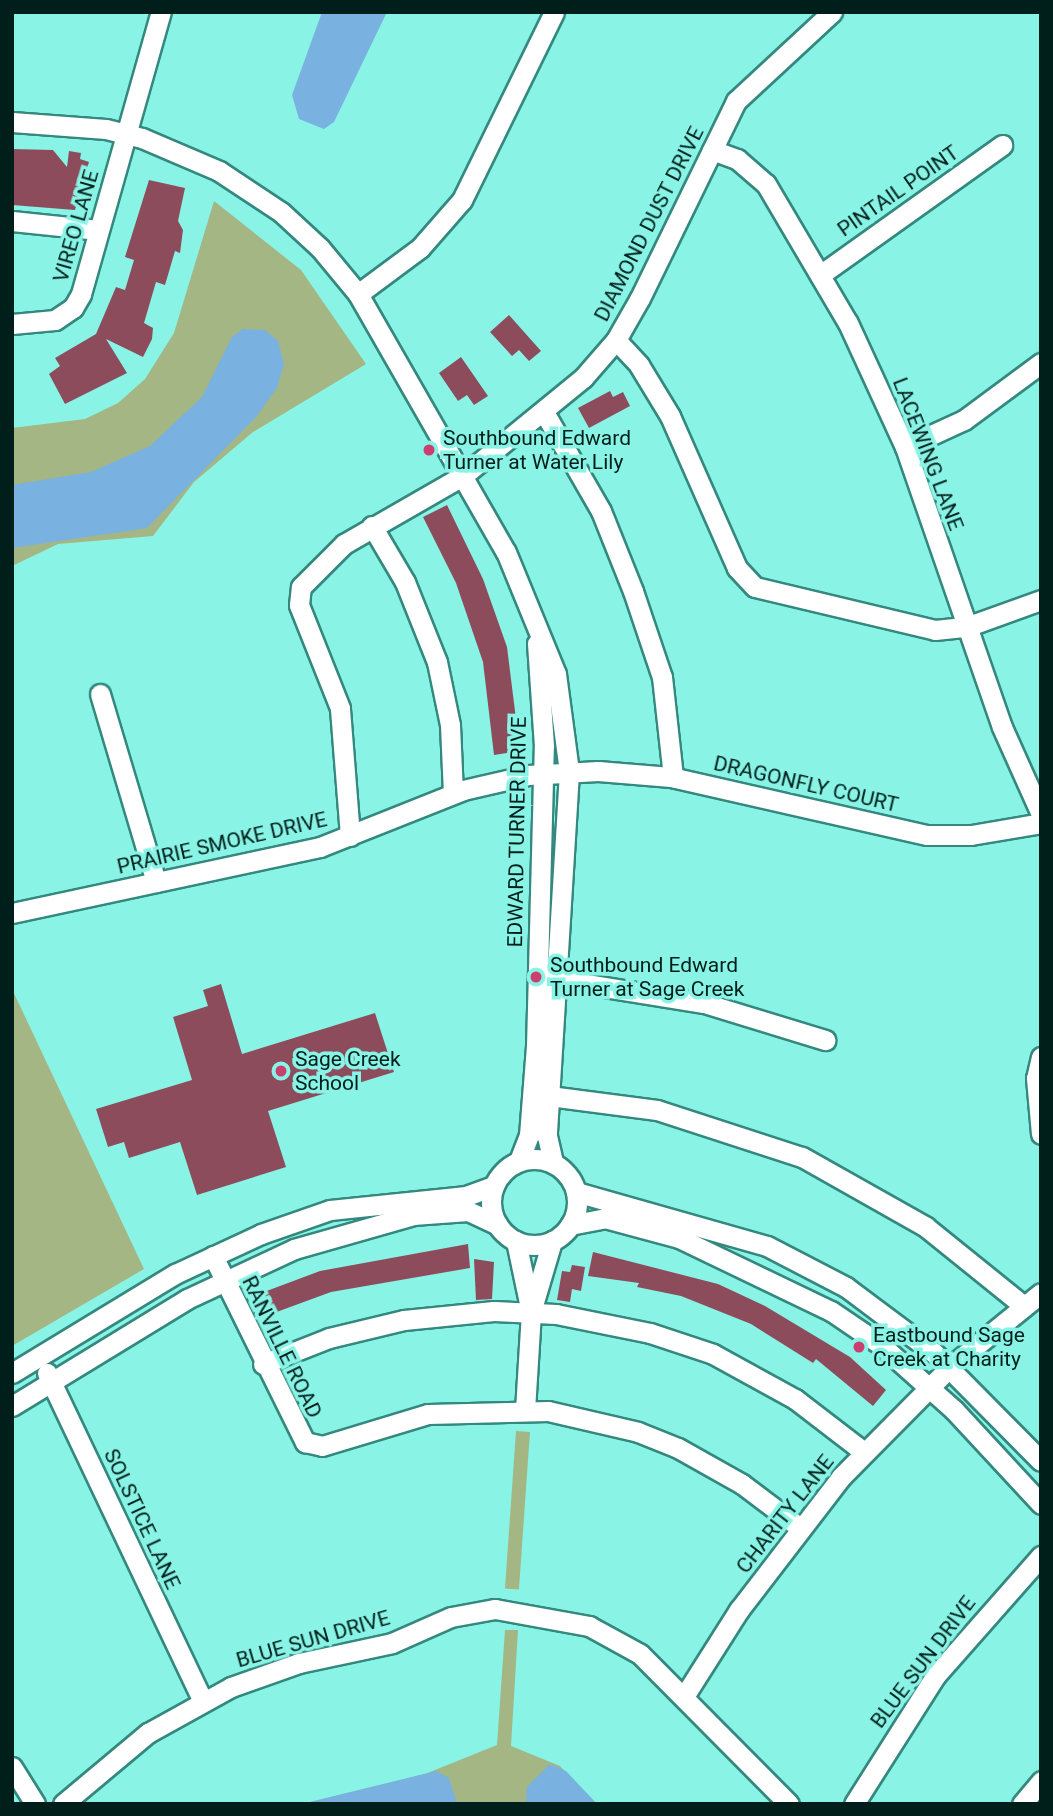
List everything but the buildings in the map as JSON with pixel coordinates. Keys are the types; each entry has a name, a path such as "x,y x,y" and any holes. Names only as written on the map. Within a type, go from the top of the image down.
{"street":[{"name":"VIREO LANE","path":"12,324 55,320 73,308 99,230 161,12"},
{"path":"358,295 420,248 462,200 554,12"},
{"name":"DIAMOND DUST DRIVE","path":"350,836 340,708 299,605 311,573 372,526 464,475 544,412 617,340 712,150 754,80 832,12"},
{"name":"EDWARD TURNER DRIVE","path":"12,122 127,134 219,171 250,191 320,248 358,295 506,552 556,674 558,773 554,979 541,1095 519,1161"},
{"name":"PINTAIL POINT","path":"820,275 1002,145"},
{"name":"LACEWING LANE","path":"712,150 737,159 766,184 820,275 905,447 966,627 1041,814"},
{"path":"12,221 99,230"},
{"path":"617,340 639,365 670,416 744,580 911,626 966,627 1041,600"},
{"path":"905,447 964,420 1041,363"},
{"path":"544,412 601,510 633,591 662,677 673,777"},
{"path":"372,526 416,605 437,662 450,725 453,793"},
{"path":"100,694 156,882"},
{"name":"EDWARD TURNER DRIVE","path":"553,1163 541,1095 558,773"},
{"name":"DRAGONFLY COURT","path":"558,773 673,777 927,835 971,835 1041,823"},
{"name":"PRAIRIE SMOKE DRIVE","path":"12,913 276,859 350,836 453,793 558,773"},
{"path":"554,979 704,1003 825,1040"},
{"path":"1041,1056 1035,1078 1041,1134"},
{"path":"541,1095 695,1120 802,1157 926,1227 1024,1306"},
{"path":"12,1373 213,1256 330,1210 466,1196 494,1186 519,1161 553,1163 576,1192 767,1246 873,1304 940,1377 1041,1504"},
{"path":"494,1186 492,1210 498,1224"},
{"path":"570,1225 576,1192"},
{"path":"12,1406 224,1280 295,1249 413,1215 468,1211 498,1224 516,1241 522,1292 531,1312"},
{"path":"525,1410 531,1312 552,1241 570,1225 605,1218 632,1223 720,1255 831,1311 940,1377 1041,1461"},
{"path":"516,1241 552,1241"},
{"name":"RANVILLE ROAD","path":"213,1256 297,1434 313,1446 428,1414 525,1410 592,1419 668,1444 742,1484 799,1527"},
{"name":"CHARITY LANE","path":"685,1695 799,1527 864,1452 940,1377 1041,1293"},
{"path":"263,1364 329,1338 404,1320 531,1312 606,1322 713,1354 795,1399 864,1452"},
{"name":"SOLSTICE LANE","path":"40,1357 203,1701"},
{"name":"BLUE SUN DRIVE","path":"854,1804 936,1675 1041,1556"},
{"name":"BLUE SUN DRIVE","path":"63,1804 148,1733 203,1701 264,1673 373,1649 451,1617 495,1609 589,1626 640,1654 685,1695 789,1804"},
{"path":"12,1767 35,1804"},
{"path":"1022,1804 1041,1781"}],"green space":[{"path":"214,201 301,270 366,364 253,432 194,482 153,536 58,544 12,566 12,428 85,419 118,403 145,379 174,333"},
{"path":"12,989 144,1269 12,1346"},
{"path":"516,1431 530,1432 519,1590 505,1589"},
{"path":"505,1630 518,1630 511,1746 560,1766 597,1804 302,1804 425,1774 497,1745"}],"water":[{"path":"322,12 387,12 334,122 324,129 299,119 292,95"},
{"path":"243,329 265,330 278,341 284,364 277,388 256,417 147,528 12,548 12,485 91,472 150,446 202,397 232,337"},
{"path":"550,1764 566,1771 597,1804 526,1804 527,1787"},
{"path":"436,1771 449,1778 457,1804 302,1804"}],"place":[{"name":"Southbound Edward Turner at Water Lily","path":"429,450"},
{"name":"Southbound Edward Turner at Sage Creek","path":"536,977"},
{"name":"Sage Creek School","path":"281,1071"},
{"name":"Eastbound Sage Creek at Charity","path":"859,1347"}]}
